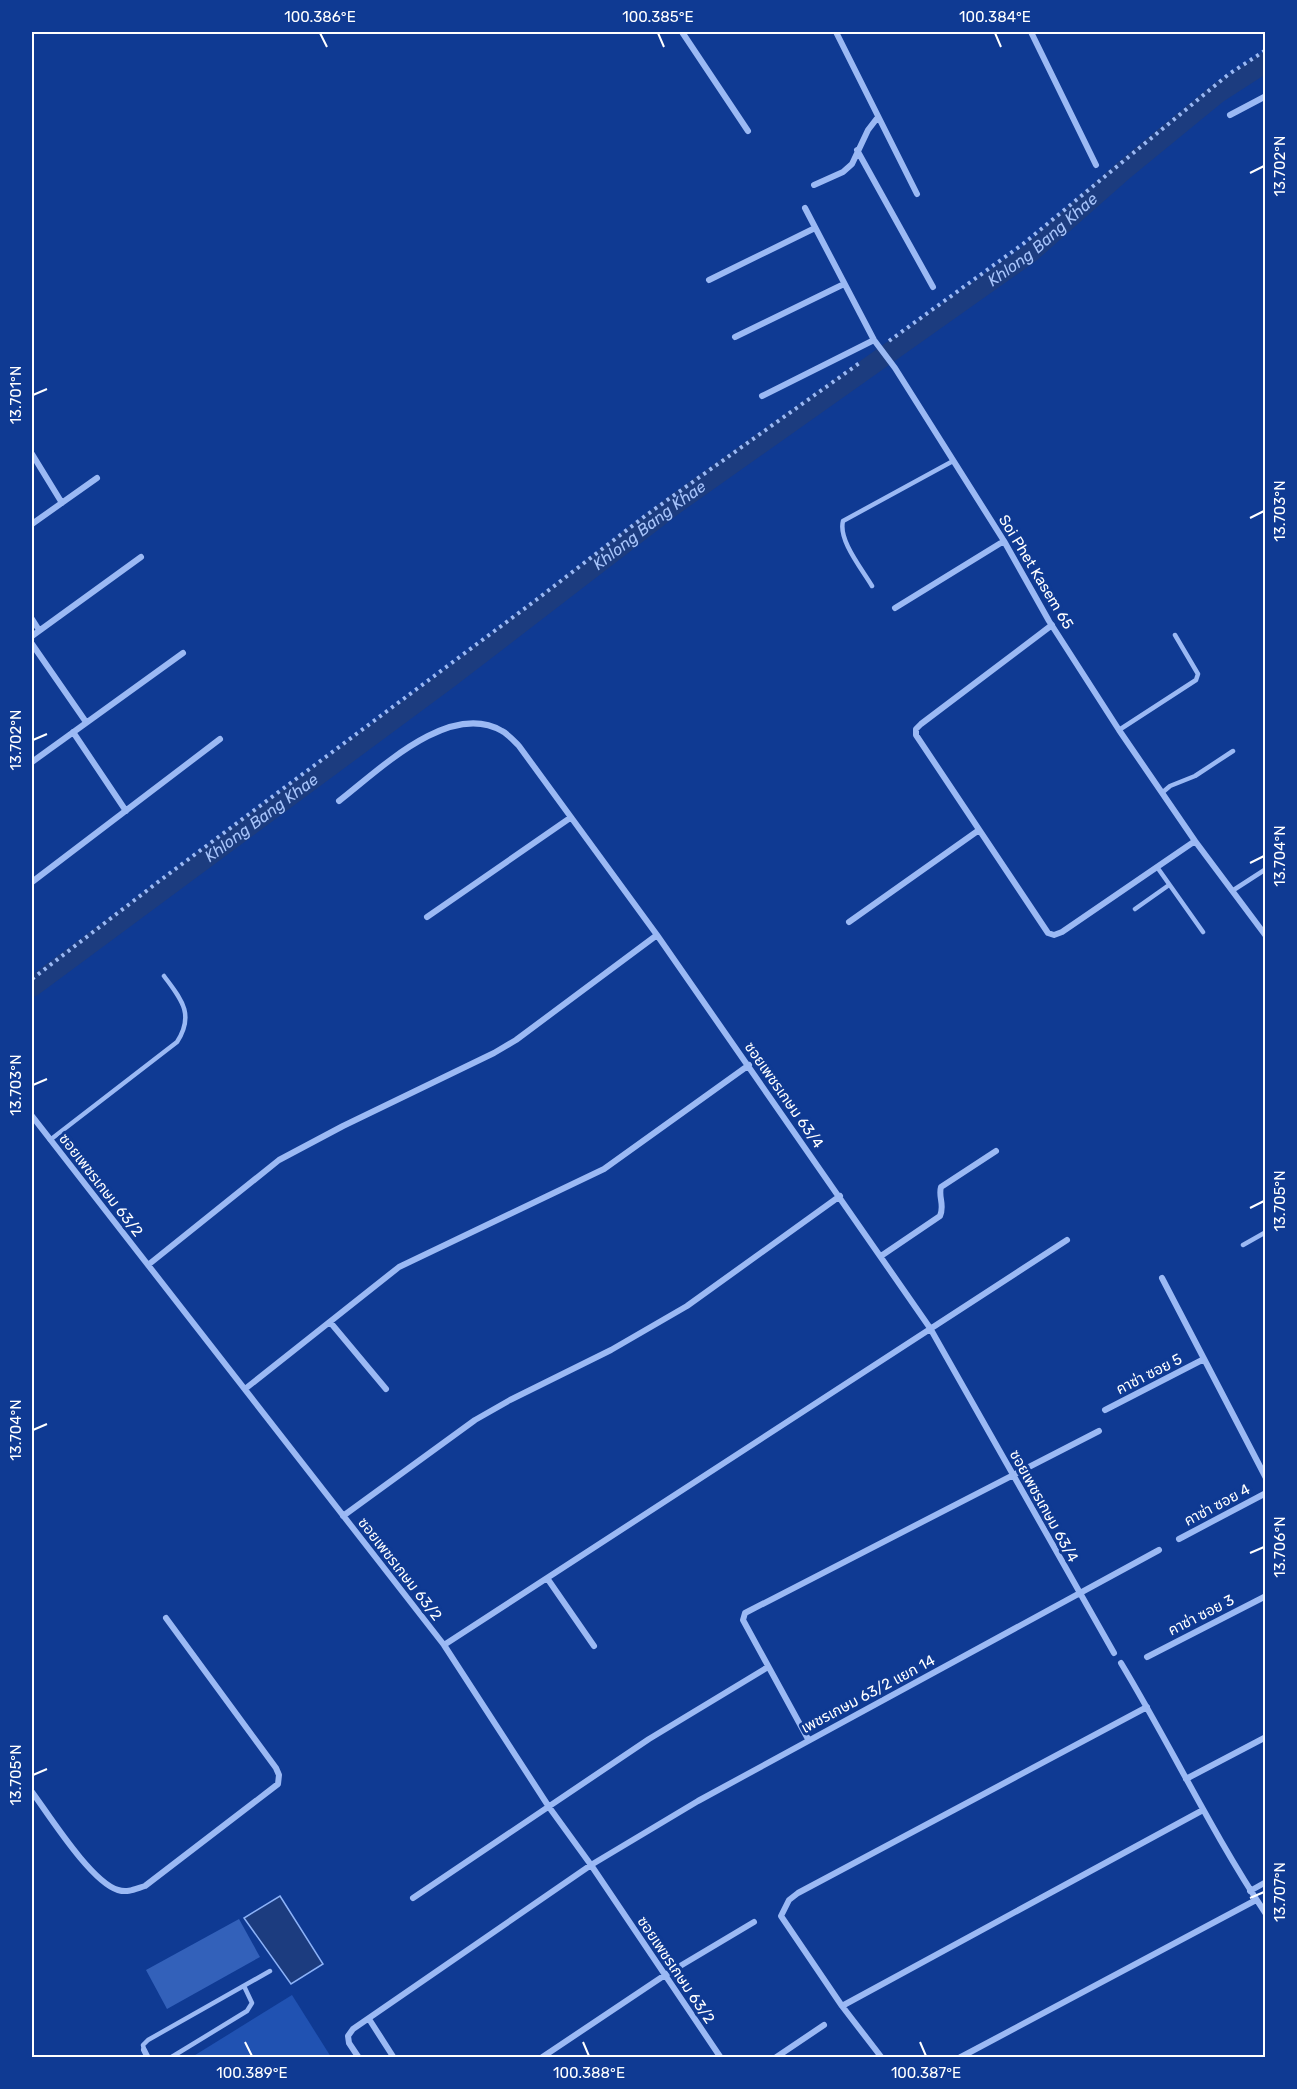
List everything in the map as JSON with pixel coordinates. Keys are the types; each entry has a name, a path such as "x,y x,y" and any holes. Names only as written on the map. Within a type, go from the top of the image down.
{"street":[{"path":"682,32 748,131"},
{"path":"836,32 917,194"},
{"path":"1031,32 1096,165"},
{"path":"1230,115 1266,96"},
{"path":"814,185 843,172 852,164 868,130 879,117"},
{"path":"857,150 933,287"},
{"name":"Soi Phet Kasem 65","path":"805,208 874,340 895,368 1004,541 1052,625 1119,730 1195,841 1266,936"},
{"path":"709,280 815,228"},
{"path":"735,337 844,284"},
{"path":"762,396 874,340"},
{"path":"32,454 62,502"},
{"path":"32,524 97,477"},
{"path":"895,608 1004,541"},
{"path":"32,636 141,557"},
{"path":"32,619 39,630"},
{"path":"1052,625 916,729 916,735 1048,933 1054,935 1062,932 1195,841"},
{"path":"32,645 86,722"},
{"path":"32,762 183,653"},
{"name":"ซอยเพชรเกษม 63/4","path":"339,801 423,737 446,727 476,722 502,731 519,746 657,935 930,1328 1114,1653"},
{"path":"73,732 126,811"},
{"path":"32,882 220,739"},
{"path":"427,917 570,818"},
{"path":"849,922 979,830"},
{"path":"148,1264 279,1160 516,1040 657,935"},
{"path":"245,1389 399,1267 604,1169 748,1065"},
{"name":"ซอยเพชรเกษม 63/2","path":"32,1116 444,1645 549,1807 591,1865 721,2058"},
{"path":"881,1256 940,1216 943,1209 939,1194 941,1186 996,1151"},
{"path":"344,1516 492,1410 611,1350 687,1306 840,1196"},
{"path":"444,1645 1067,1240"},
{"path":"1162,1278 1266,1478"},
{"path":"330,1322 386,1389"},
{"name":"คาซ่า ซอย 5","path":"1105,1410 1204,1359"},
{"path":"808,1739 743,1620 745,1613 1099,1431"},
{"name":"คาซ่า ซอย 4","path":"1179,1539 1266,1493"},
{"name":"เพชรเกษม 63/2 แยก 14","path":"359,2058 349,2043 348,2036 353,2029 591,1865 808,1739 1159,1550"},
{"path":"547,1578 594,1646"},
{"name":"คาซ่า ซอย 3","path":"1147,1656 1266,1596"},
{"path":"32,1792 88,1867 102,1881 117,1890 131,1891 145,1886 278,1784 279,1775 276,1768 166,1618"},
{"path":"1121,1663 1203,1810 1266,1914"},
{"path":"413,1898 649,1739 768,1667"},
{"path":"882,2058 842,2006 781,1916 789,1900 798,1893 1147,1707"},
{"path":"1186,1779 1266,1737"},
{"path":"842,2006 1203,1810"},
{"path":"1250,1891 1266,1882"},
{"path":"959,2058 1256,1900"},
{"path":"541,2058 664,1975 754,1922"},
{"path":"369,2019 394,2058"},
{"path":"775,2058 824,2025"},
{"path":"144,2050 148,2058"}],"lane":[{"path":"872,586 845,540 841,528 843,520 953,461"},
{"path":"1119,730 1196,680 1198,674 1175,635"},
{"path":"1163,792 1170,786 1195,776 1233,751"},
{"path":"1157,867 1203,932"},
{"path":"1232,891 1266,869"},
{"path":"1135,909 1170,885"},
{"path":"50,1140 177,1042 183,1033 186,1015 182,1000 164,976"},
{"path":"1243,1245 1266,1232"},
{"path":"144,2050 143,2045 148,2040 270,1971"},
{"path":"170,2058 247,2011 252,2003 244,1986"}],"path":[{"path":"881,347 1023,244 1229,74 1266,50"},
{"path":"32,979 645,516 862,361"}],"shaded area":[{"path":"280,1896 323,1964 291,1984 244,1918"},
{"path":"292,1995 331,2057 192,2057"}],"building":[{"path":"239,1919 260,1957 167,2009 146,1970"}],"waterway":[{"name":"Khlong Bang Khae","path":"32,987 448,679 674,505 1030,253 1124,170 1218,93 1266,62"}]}
